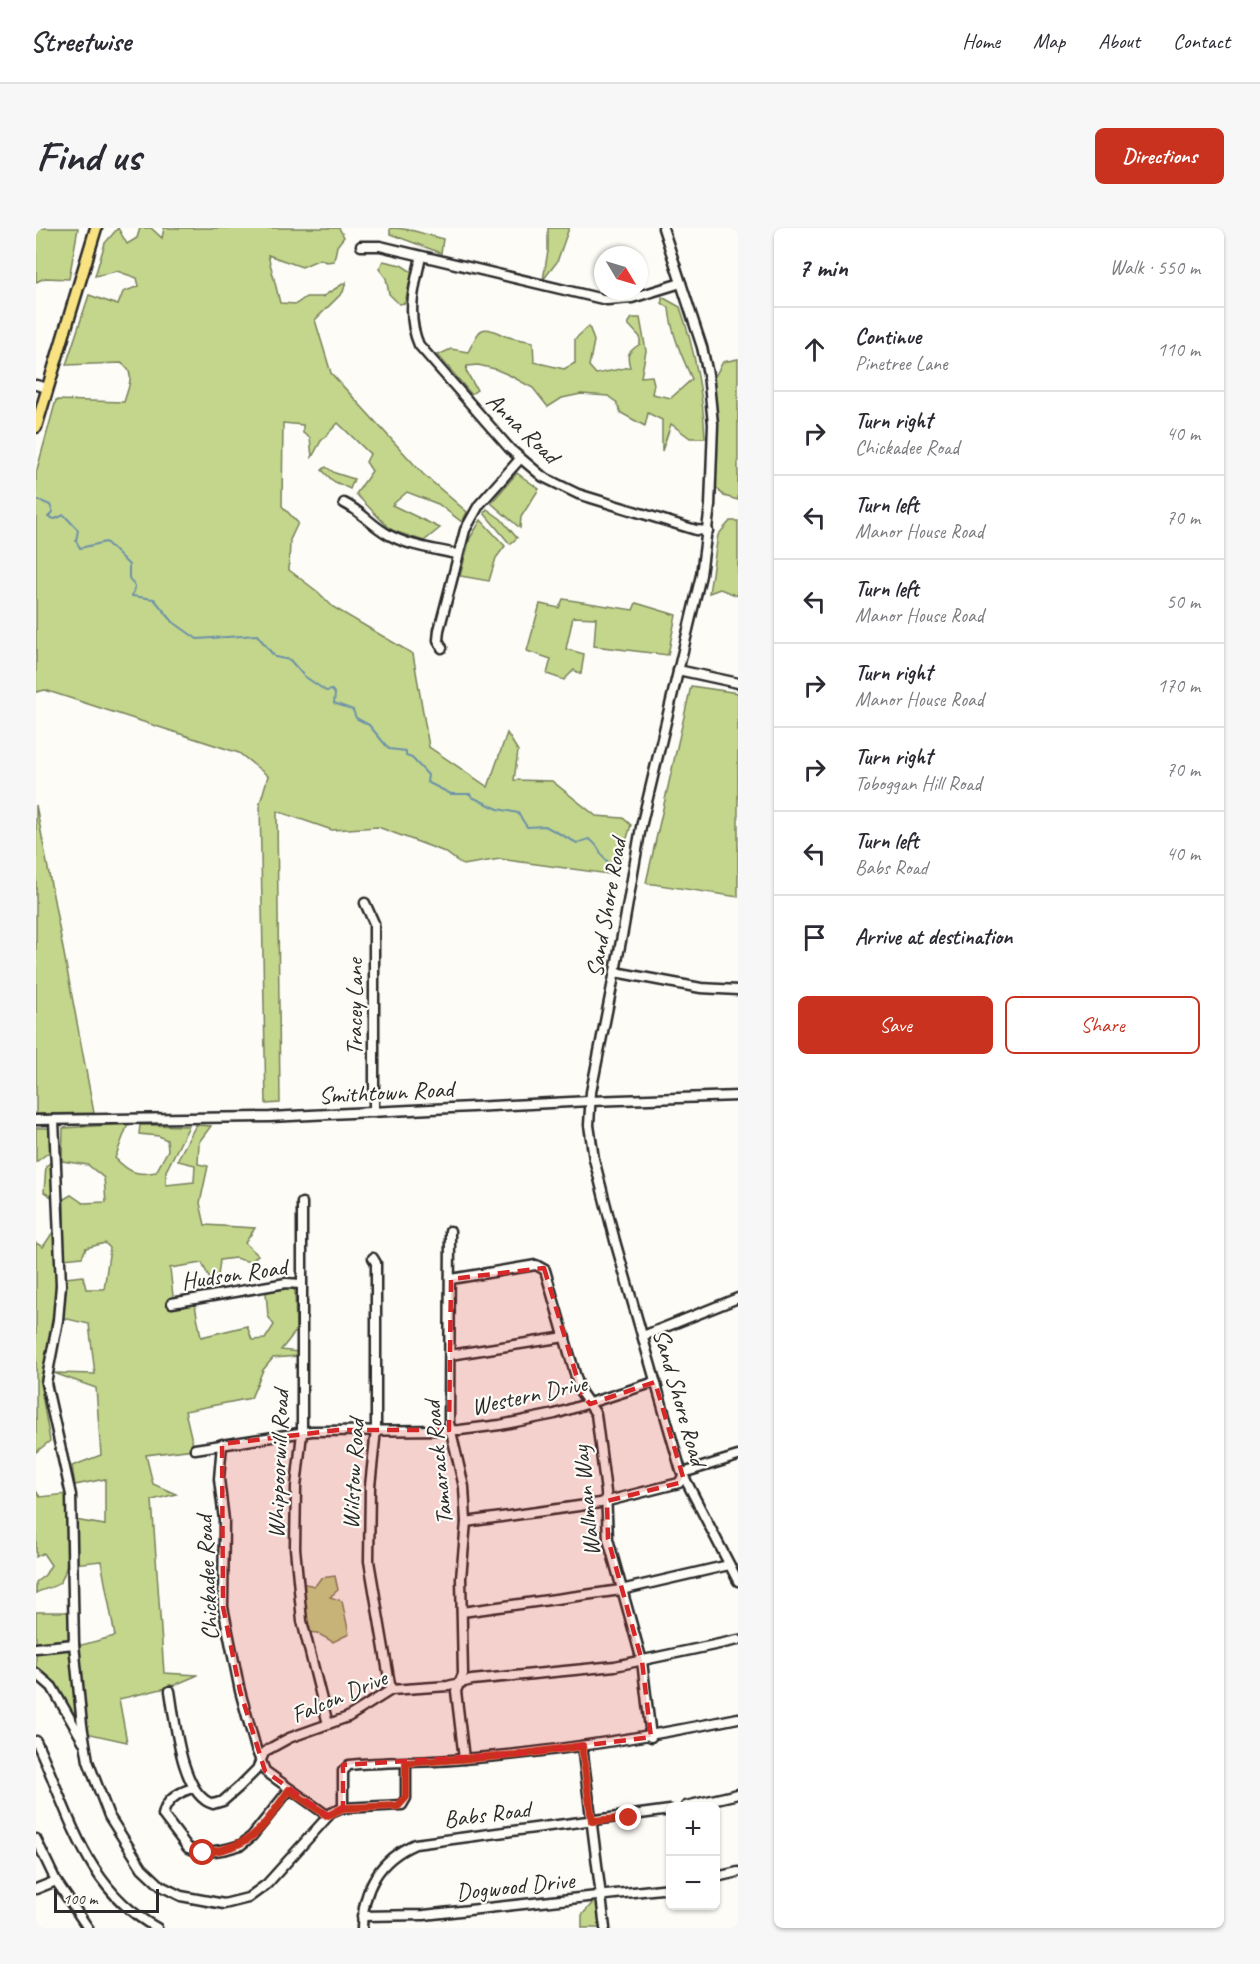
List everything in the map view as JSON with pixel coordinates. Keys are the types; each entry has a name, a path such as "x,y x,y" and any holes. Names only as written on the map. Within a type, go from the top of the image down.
{"main road":[{"path":"36,427 96,228"}],"street":[{"name":"Sand Shore Road","path":"663,228 702,346 711,394 712,448 708,531 701,575 641,827 590,1101 590,1131 596,1168 683,1477 738,1581"},
{"path":"361,246 374,244 607,300 632,298 681,283"},
{"name":"Anna Road","path":"421,257 411,307 413,327 419,345 520,459 543,477 578,494 696,530 708,531"},
{"path":"36,385 48,388"},
{"path":"442,648 438,640 439,630 456,555 465,530 476,510 520,459"},
{"path":"344,503 360,511 374,525 394,538 456,555"},
{"path":"678,670 738,684"},
{"name":"Tracey Lane","path":"365,903 374,923 374,1112"},
{"path":"615,972 701,988 738,990"},
{"name":"Smithtown Road","path":"36,1119 148,1116 270,1117 738,1096"},
{"path":"54,1120 61,1285 58,1320 45,1383 71,1495 74,1644 86,1745 94,1777 120,1835 151,1878 181,1896 224,1904 248,1898 267,1884 293,1858 328,1816 343,1808 402,1805 406,1797 406,1763"},
{"name":"Whippoorwill Road","path":"302,1203 302,1433 295,1510 296,1567 302,1621 328,1724"},
{"name":"Tamarack Road","path":"450,1232 450,1430 464,1487 466,1522 461,1578 463,1674 456,1691 464,1759"},
{"name":"Wilstow Road","path":"374,1258 376,1263 376,1430 370,1486 369,1560 391,1690"},
{"name":"Wallman Way","path":"451,1279 542,1267 580,1391 596,1414 607,1501 608,1539 642,1661 651,1737"},
{"name":"Hudson Road","path":"172,1303 286,1283 301,1284"},
{"path":"643,1336 738,1298"},
{"path":"450,1354 565,1338"},
{"name":"Western Drive","path":"195,1449 302,1433 450,1430 535,1419 590,1404 655,1382"},
{"name":"Chickadee Road","path":"222,1444 219,1479 224,1521 224,1607 240,1691 265,1771 328,1816"},
{"path":"466,1522 607,1501 679,1483 686,1472 738,1456"},
{"path":"462,1612 621,1590 729,1565"},
{"name":"Falcon Drive","path":"193,1788 209,1803 219,1803 255,1771 265,1751 348,1716 391,1690 642,1661 738,1640"},
{"path":"36,1648 74,1644"},
{"path":"36,1673 52,1687 86,1745"},
{"path":"170,1691 180,1749 193,1788 173,1797 163,1815 184,1845 203,1853 241,1845 265,1823 289,1790"},
{"path":"343,1808 343,1773 346,1767 370,1763 464,1759 582,1746 651,1737 738,1718"},
{"path":"36,1741 78,1840 104,1884 129,1911 157,1928"},
{"path":"582,1746 605,1928"},
{"path":"703,1802 738,1794"},
{"name":"Babs Road","path":"362,1928 364,1899 374,1876 393,1856 415,1844 666,1811"},
{"path":"36,1839 56,1881 88,1928"},
{"path":"720,1876 738,1872"},
{"path":"36,1889 56,1881"},
{"name":"Dogwood Drive","path":"362,1916 424,1915 666,1889"}],"highlighted area":[{"path":"544,1268 582,1394 590,1404 655,1382 683,1477 679,1483 607,1501 608,1539 642,1661 651,1737 517,1754 343,1765 343,1808 328,1816 265,1771 240,1691 223,1607 222,1444 338,1430 449,1430 451,1279"}],"green space":[{"path":"36,228 78,228 69,279 45,278 36,282"},
{"path":"118,228 127,244 137,238 140,228 151,228 162,238 164,228 339,228 344,237 337,246 334,261 326,262 320,259 302,267 268,255 280,303 296,304 306,297 322,297 346,282 343,292 315,320 331,373 423,474 467,512 462,522 438,504 407,492 392,505 440,528 424,541 391,530 356,494 372,471 366,462 370,454 338,423 321,441 312,457 310,438 303,433 303,425 283,423 282,506 298,523 290,540 289,570 318,592 333,607 413,654 429,747 488,787 507,733 518,751 514,780 552,781 596,816 623,818 631,825 616,875 500,859 463,865 445,852 378,827 332,830 277,811 280,1103 266,1104 260,803 268,776 239,753 45,690 36,692 36,473 56,400 124,402 130,381 129,371 121,363 66,365 89,295 118,305 123,292 139,286 137,278 117,271 95,276 105,243"},
{"path":"390,228 411,230 443,239 441,253 390,234"},
{"path":"548,228 569,228 557,262 543,280 548,251"},
{"path":"383,261 401,265 412,272 405,303 399,304 389,294 386,278 379,269"},
{"path":"662,297 680,307 685,323 700,387 705,438 690,438 671,424 662,451 662,420 648,413 645,426 621,413 616,402 608,396 581,394 562,398 548,407 533,388 495,369 478,365 467,366 466,371 477,390 471,394 438,355 451,349 468,352 478,334 489,329 510,338 533,342 534,362 564,369 575,363 575,339 589,326 594,341 589,366 596,374 630,367 629,354 640,344 640,337 628,324 632,318 640,318 646,351 641,377 652,376 654,384 652,394 671,398 692,379 675,335 669,308 662,303"},
{"path":"738,359 738,500 724,496 715,486 717,434 713,380 723,362"},
{"path":"326,467 335,473 354,479 350,489 333,481 322,470"},
{"path":"517,473 539,489 521,517 520,528 491,503"},
{"path":"487,509 501,519 517,538 510,544 484,513"},
{"path":"481,520 505,546 496,558 489,581 460,576 470,538"},
{"path":"730,521 738,521 738,596 720,589 709,593 718,535"},
{"path":"563,599 633,610 636,603 676,615 668,655 594,646 596,618 573,617 566,649 584,654 581,674 574,670 564,680 547,674 551,659 527,651 540,604 559,608"},
{"path":"691,686 738,693 738,897 646,883"},
{"path":"36,805 94,1113 36,1114"},
{"path":"128,1124 115,1158 124,1167 138,1173 156,1172 168,1150 167,1140 159,1136 139,1134 140,1125 189,1126 166,1171 166,1185 194,1182 195,1165 178,1161 179,1157 196,1125 211,1126 199,1142 198,1164 208,1166 200,1203 205,1225 255,1228 245,1243 258,1255 250,1262 235,1258 220,1260 216,1292 202,1263 170,1268 173,1296 170,1301 194,1300 201,1337 247,1326 252,1340 265,1339 274,1325 268,1316 266,1292 290,1287 295,1291 296,1331 281,1350 298,1352 298,1356 273,1358 263,1370 251,1398 185,1411 194,1449 146,1455 153,1484 176,1494 152,1500 164,1673 198,1675 170,1687 119,1699 127,1742 86,1733 78,1646 115,1636 101,1561 73,1564 74,1520 105,1525 105,1479 75,1485 72,1466 101,1455 96,1388 54,1373 95,1374 89,1324 63,1318 66,1278 83,1276 86,1289 104,1289 110,1248 105,1243 86,1248 82,1257 64,1259 64,1199 71,1195 83,1203 106,1202 104,1178 88,1165 62,1161 63,1128"},
{"path":"36,1128 50,1128 52,1150 36,1162"},
{"path":"52,1161 53,1198 44,1192 46,1166"},
{"path":"55,1229 59,1288 53,1332 40,1383 50,1441 36,1452 36,1243 43,1247"},
{"path":"36,1491 40,1497 67,1494 69,1534 67,1559 62,1578 58,1584 36,1593 36,1582 45,1575 51,1565 43,1553 36,1557"},
{"path":"335,1576 338,1590 330,1597 342,1601 349,1634 333,1642 317,1633 308,1632 301,1583 315,1586 321,1578"},
{"path":"36,1612 70,1612 69,1639 36,1642"},
{"path":"72,1648 80,1733 36,1669 36,1653"},
{"path":"595,1900 599,1902 602,1928 582,1928 582,1915"}],"waterway":[{"path":"36,499 50,505 53,512 48,517 55,519 64,515 78,530 76,541 80,548 106,542 129,565 129,578 135,586 132,596 154,599 173,622 197,639 257,635 275,657 290,660 304,676 326,691 332,690 335,694 334,703 353,710 356,718 369,725 389,749 406,751 406,756 412,758 428,775 427,782 451,794 470,794 498,809 518,813 527,827 545,826 577,843 589,839 597,846 618,875"}],"route":[{"path":"203,1853 241,1845 272,1815 289,1790 328,1816 343,1808 400,1806 406,1800 406,1763 516,1755 582,1746 592,1821 629,1818"}]}
